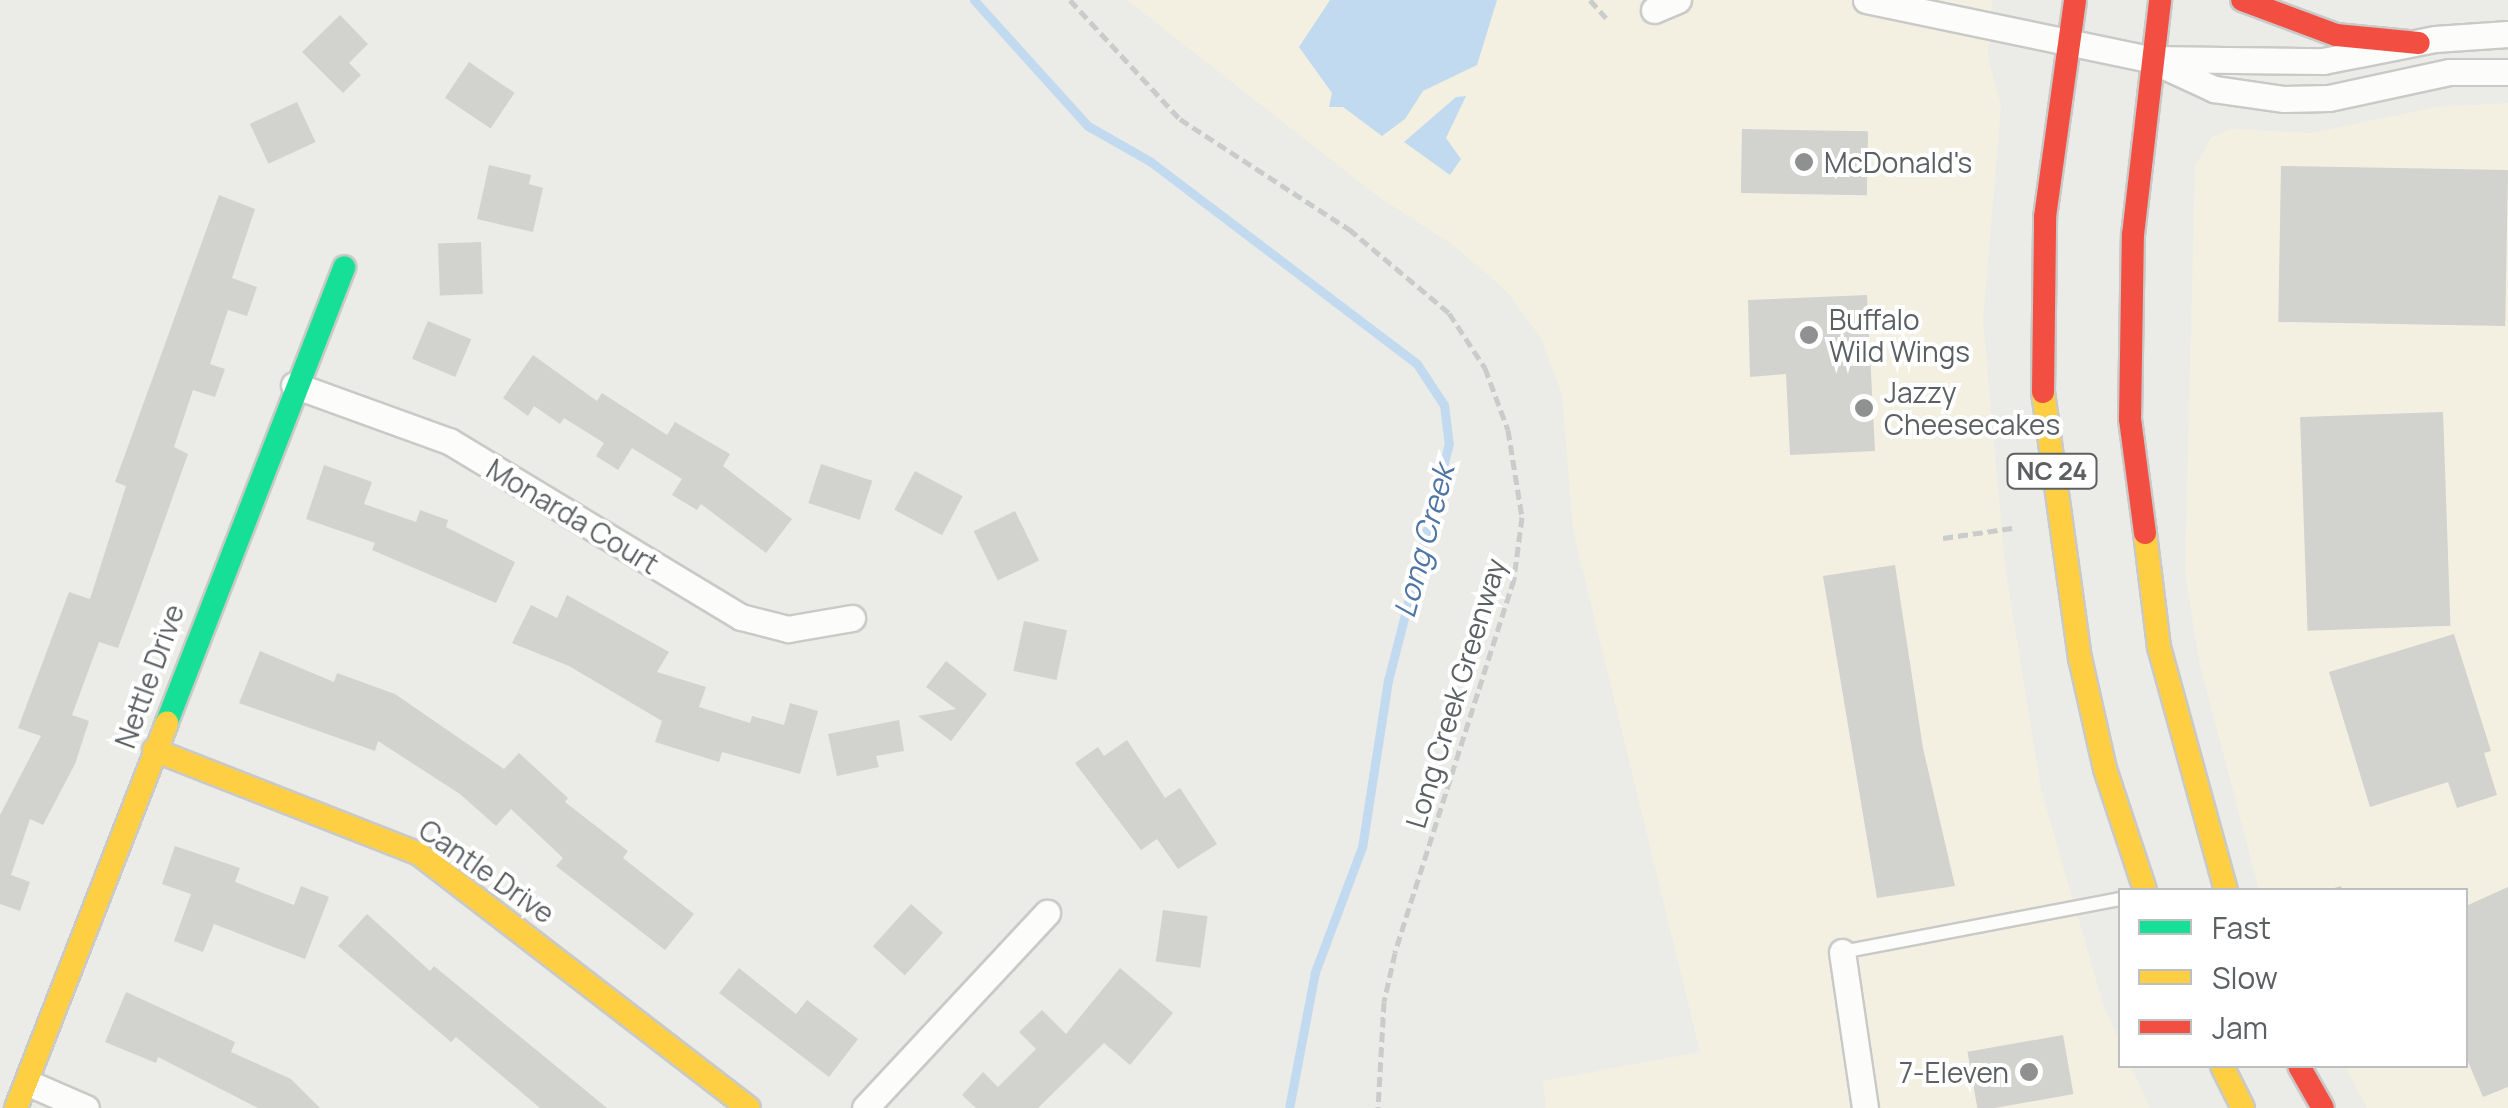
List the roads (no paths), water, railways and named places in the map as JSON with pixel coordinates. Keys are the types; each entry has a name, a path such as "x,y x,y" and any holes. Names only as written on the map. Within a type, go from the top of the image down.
{"main road":[{"name":"NC 24","path":"2075,0 2042,265 2043,392 2080,658 2105,769 2145,888"},
{"name":"NC 24","path":"2160,0 2150,60 2128,331 2136,490 2159,647 2225,888"},
{"path":"2242,0 2336,35 2419,42"},
{"name":"Nettle Drive","path":"16,1108 294,385 344,268"},
{"name":"Cantle Drive","path":"154,750 419,854 749,1108"},
{"path":"2223,1068 2242,1108"},
{"path":"2300,1068 2322,1108"}],"street":[{"path":"1654,10 1678,0"},
{"path":"1866,0 2150,60 2323,61 2419,42 2508,34"},
{"path":"2150,60 2214,89 2284,99 2329,98 2448,72 2508,72"},
{"name":"Monarda Court","path":"294,385 449,441 741,617 788,629 852,618"},
{"path":"865,1108 1046,913"},
{"path":"1842,952 1865,1108"},
{"path":"28,1083 86,1108"}],"lane":[{"path":"1842,952 2118,899"}],"water":[{"path":"1330,0 1497,0 1477,65 1423,91 1405,119 1382,136 1343,107 1329,107 1332,93 1299,47"},
{"path":"1466,96 1446,138 1461,159 1450,175 1404,142 1456,97"}],"waterway":[{"name":"Long Creek","path":"974,0 1088,126 1151,162 1417,364 1444,405 1449,443 1388,680 1362,847 1315,972 1289,1108"}],"place":[{"name":"McDonald's","path":"1804,162"},
{"name":"Buffalo Wild Wings","path":"1809,335"},
{"name":"Jazzy Cheesecakes","path":"1864,408"},
{"name":"7-Eleven","path":"2029,1072"}]}
